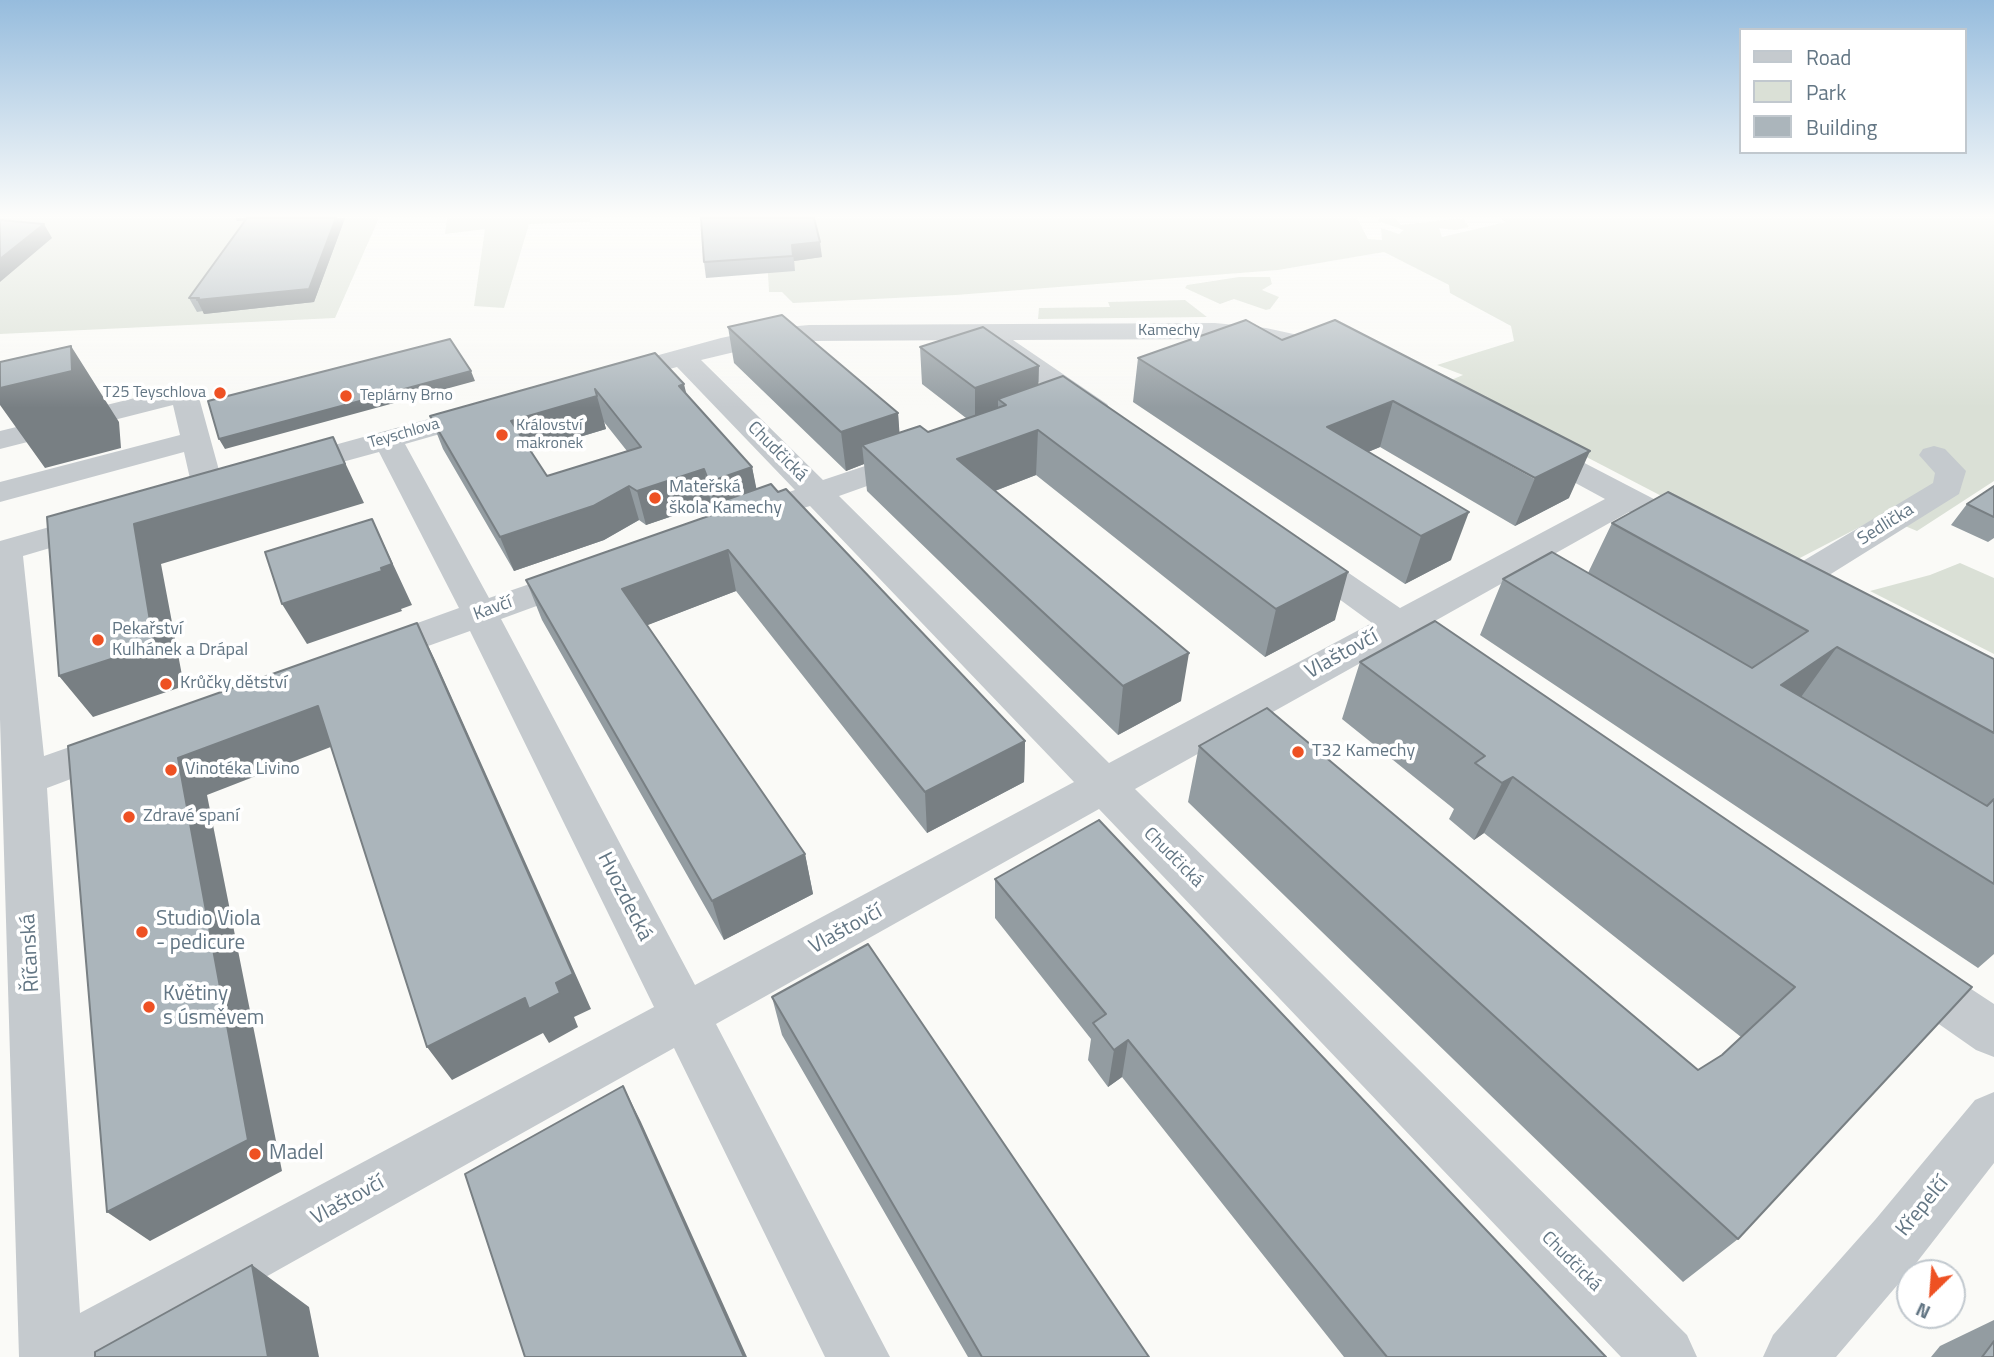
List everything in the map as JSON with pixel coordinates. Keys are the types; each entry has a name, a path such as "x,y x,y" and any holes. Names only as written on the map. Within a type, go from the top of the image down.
{"street":[{"name":"Kamechy","path":"683,357 764,337 809,333 1243,333 1324,348 1364,360"},
{"path":"986,334 1126,431"},
{"path":"589,383 683,357"},
{"name":"Chudčická","path":"683,357 1665,1357"},
{"name":"Teyschlova","path":"0,440 184,394 196,440 221,488 508,405"},
{"path":"1040,415 1082,400"},
{"path":"1509,435 1720,547"},
{"name":"Hvozdecká","path":"387,439 480,614 858,1357"},
{"path":"0,492 196,440"},
{"path":"765,512 948,447"},
{"name":"Sedlička","path":"1826,603 1778,578 1948,487 1951,471 1934,455"},
{"name":"Vlaštovčí","path":"61,1357 685,1018 1629,499"},
{"path":"3,551 120,517"},
{"path":"1279,540 1443,656"},
{"name":"Říčanská","path":"3,551 25,779 30,940 51,1357"},
{"name":"Kavčí","path":"350,661 610,567"},
{"path":"25,779 155,732"},
{"path":"1881,956 1994,1033"},
{"name":"Křepelčí","path":"1795,1357 1896,1241 1994,1119"}],"green space":[{"path":"0,281 351,281 335,318 0,334"},
{"path":"478,281 512,281 504,308 474,306"},
{"path":"768,281 1132,281 956,295 793,303 782,292 769,292"},
{"path":"1211,281 1271,281 1272,284 1262,290 1279,297 1270,309 1266,310 1234,299 1220,304 1185,288 1187,285"},
{"path":"1442,281 1994,281 1994,481 1917,531 1881,516 1796,560 1675,503 1444,383 1463,375 1437,365 1514,341 1511,326 1450,293 1449,285"},
{"path":"1185,300 1207,317 1038,319 1039,308 1110,307 1108,302"},
{"path":"1960,563 1994,578 1994,654 1870,591 1930,575"}],"building":[{"path":"201,281 312,281 309,289 197,300 199,298 189,298"},
{"path":"782,315 898,413 841,432 728,327"},
{"path":"1246,320 1282,340 1335,320 1590,451 1535,478 1393,401 1327,427 1469,512 1421,536 1138,358"},
{"path":"983,327 1039,366 975,388 920,347"},
{"name":"Teplárny Brno","path":"450,339 471,371 219,439 208,401"},
{"path":"71,346 72,371 0,388 0,362"},
{"path":"655,353 684,384 679,386 752,467 709,482 704,469 637,491 629,486 593,506 500,537 430,416","holes":["595,389 641,447 547,476 511,421 597,396"]},
{"path":"1063,376 1348,572 1276,609 1038,430 957,459 1189,653 1123,686 862,445 920,426 928,432 1006,405 998,399"},
{"path":"333,437 345,464 134,524 154,645 59,676 47,517"},
{"path":"771,484 778,492 786,489 1025,741 925,792 728,550 622,589 805,854 712,901 526,580 720,512 717,503"},
{"path":"1994,486 1994,517 1967,504"},
{"path":"1668,492 1994,659 1994,733 1837,647 1781,685 1987,806 1994,799 1994,884 1503,579 1552,552 1752,668 1808,631 1612,523"},
{"path":"372,519 392,564 381,568 382,571 282,604 265,552"},
{"path":"1435,621 1972,987 1738,1239 1199,746 1267,708 1698,1070 1722,1055 1795,987 1513,777 1502,783 1475,763 1485,756 1360,662"},
{"path":"417,623 573,974 556,983 560,993 529,1009 525,998 427,1047 318,706 178,758 248,1140 107,1212 68,746"},
{"path":"1099,820 1606,1357 1387,1357 1128,1040 1114,1050 1093,1023 1106,1014 995,879"},
{"path":"868,944 1149,1357 982,1357 772,997"},
{"path":"623,1086 744,1357 525,1357 465,1174"},
{"path":"252,1265 268,1357 95,1357 95,1352"},
{"path":"1994,1341 1994,1357 1982,1357"}],"place":[{"name":"T25 Teyschlova","path":"220,393"},
{"name":"Teplárny Brno","path":"346,396"},
{"name":"Království makronek","path":"502,435"},
{"name":"Mateřská škola Kamechy","path":"655,498"},
{"name":"Pekařství Kulhánek a Drápal","path":"98,640"},
{"name":"Krůčky dětství","path":"166,684"},
{"name":"T32 Kamechy","path":"1298,752"},
{"name":"Vinotéka Livino","path":"171,770"},
{"name":"Zdravé spaní","path":"129,817"},
{"name":"Studio Viola - pedicure","path":"142,932"},
{"name":"Květiny s úsměvem","path":"149,1007"},
{"name":"Madel","path":"255,1154"}]}
